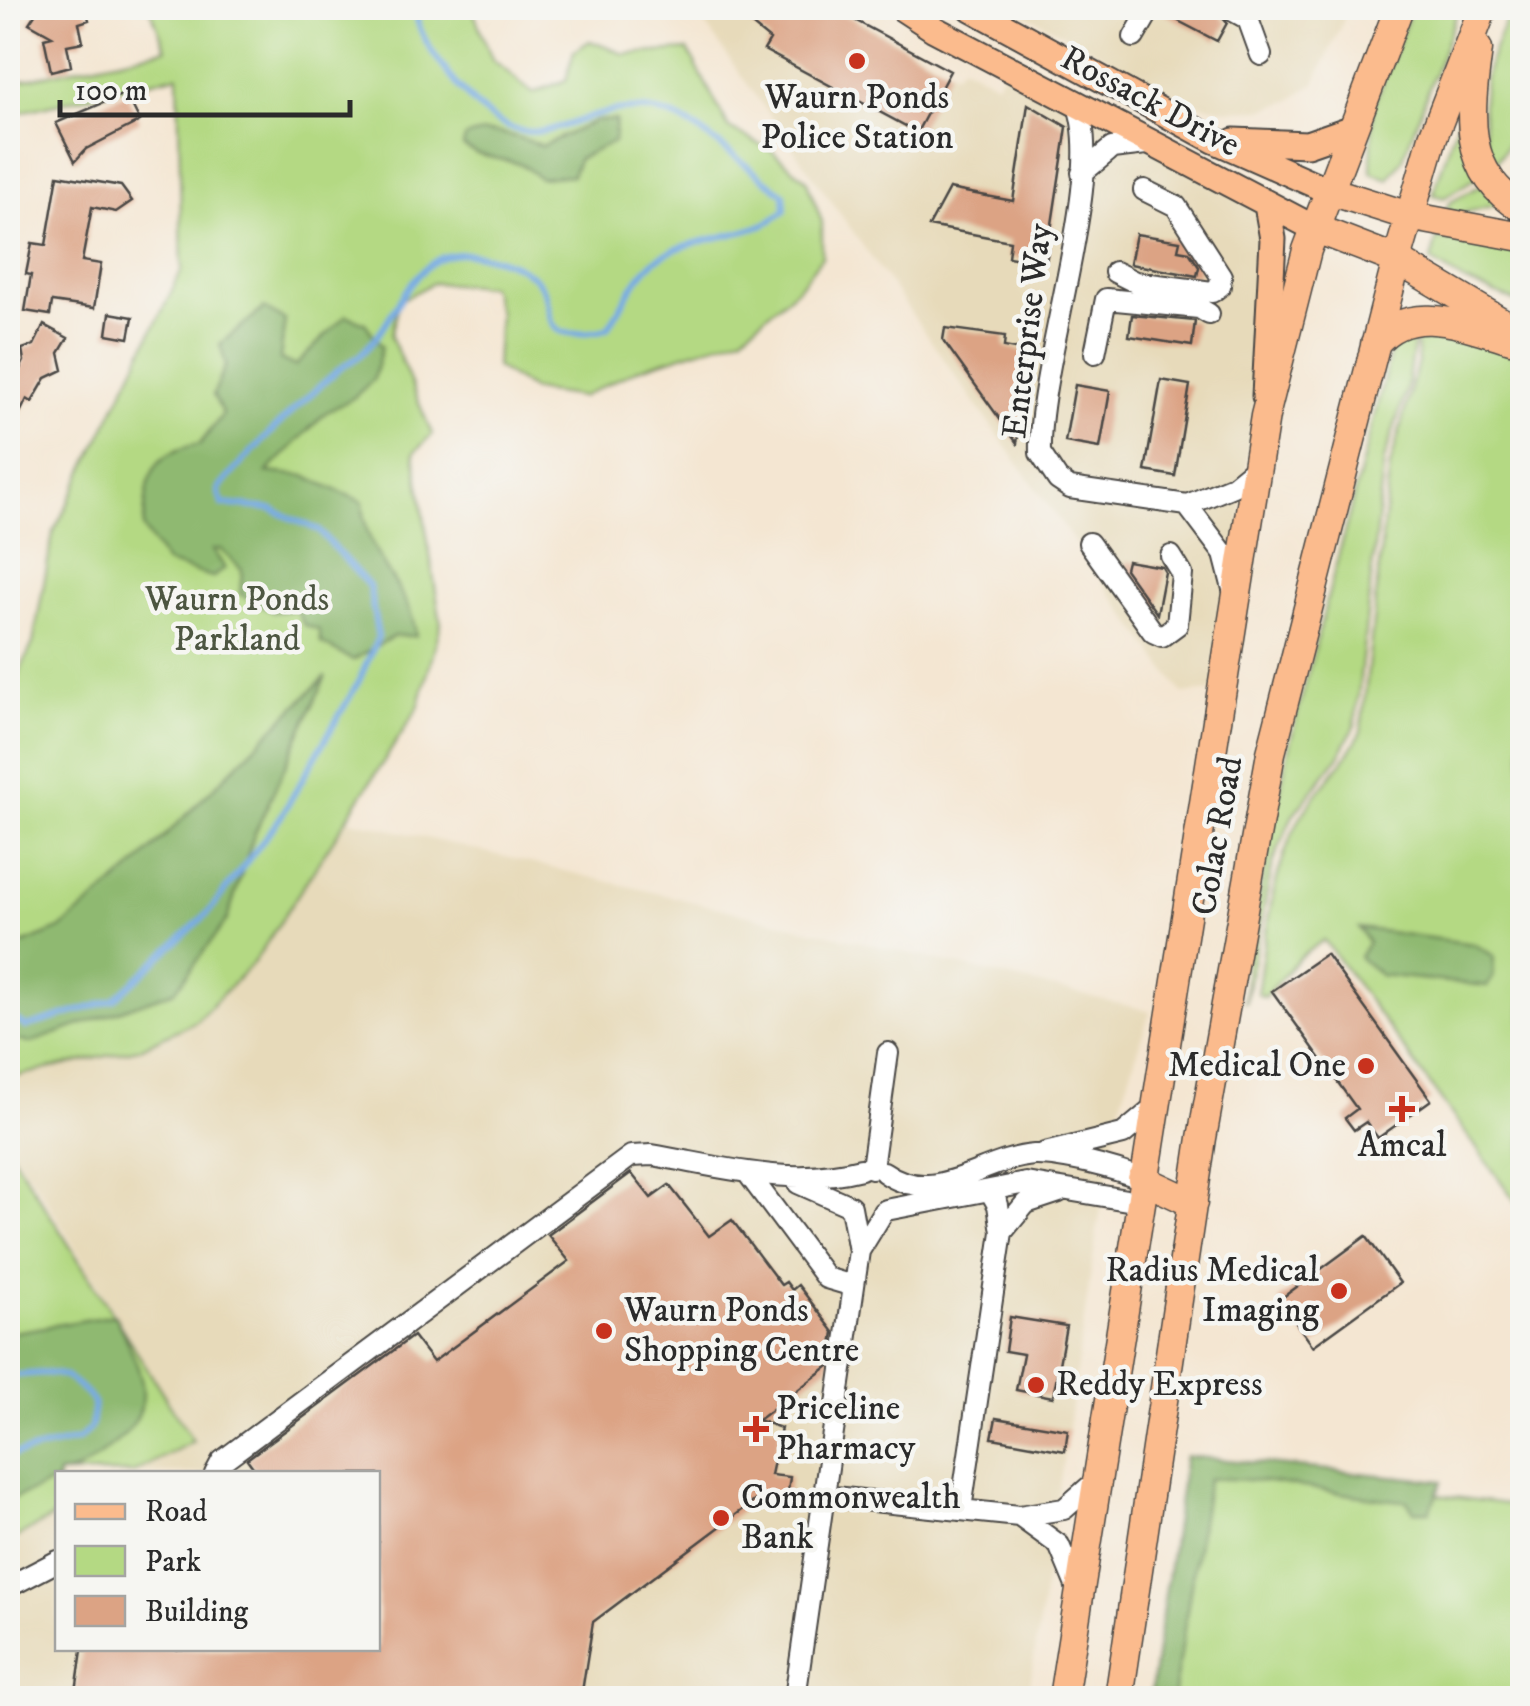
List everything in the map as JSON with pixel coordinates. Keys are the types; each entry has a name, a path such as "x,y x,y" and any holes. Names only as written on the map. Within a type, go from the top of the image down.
{"highway":[{"name":"Colac Road","path":"1062,1698 1265,416 1314,228 1399,8"},
{"name":"Colac Road","path":"1119,1698 1193,1202 1271,753 1409,216 1433,137 1483,8"},
{"path":"1483,8 1470,107 1472,142 1486,176 1522,208"},
{"path":"1327,190 1409,216 1522,237"},
{"path":"1314,228 1397,260 1522,334"},
{"path":"1375,345 1393,327 1418,319 1522,342"},
{"path":"1140,1191 1193,1202"}],"main road":[{"name":"Rossack Drive","path":"902,8 934,29 1000,60 1314,228"},
{"name":"Rossack Drive","path":"970,8 1214,140 1327,190"},
{"path":"1000,60 1014,31"},
{"path":"1214,140 1299,145 1330,139 1350,129"},
{"path":"1265,416 1265,324 1273,239 1268,205"}],"lane":[{"path":"1134,37 1151,8"},
{"path":"1228,8 1248,19 1261,55"},
{"name":"Enterprise Way","path":"1076,101 1084,118 1082,174 1040,452 1058,480 1070,488 1187,505"},
{"path":"1082,174 1112,148 1154,143"},
{"path":"1116,272 1135,282 1212,292 1220,286 1222,276 1176,206 1144,190"},
{"path":"1095,353 1106,299 1199,308 1209,314"},
{"path":"1235,598 1224,554 1187,505 1233,486 1255,468"},
{"path":"1089,543 1153,632 1162,636 1177,625 1182,574 1172,556"},
{"path":"872,1170 888,1053"},
{"path":"217,1471 222,1462 627,1158 652,1154 786,1179 872,1170 905,1184 931,1187 988,1166 1124,1134 1154,1109"},
{"path":"1038,1155 1140,1191"},
{"path":"795,1698 859,1251 846,1184 872,1170"},
{"path":"859,1251 894,1188 872,1170"},
{"path":"748,1172 826,1278 854,1286"},
{"path":"786,1179 866,1216 1026,1183 1076,1192"},
{"path":"962,1509 1002,1232 998,1205 990,1191"},
{"path":"1002,1232 1030,1200 1076,1192 1140,1191"},
{"path":"824,1496 1019,1516 1064,1509 1096,1481"},
{"path":"1019,1516 1059,1545 1080,1595"},
{"path":"8,1588 55,1563"}],"shaded area":[{"path":"693,8 838,8 955,73 962,65 997,83 1007,65 1267,205 1272,253 1220,690 1183,694"},
{"path":"1014,8 1349,8 1315,83 1290,101 1264,109 1227,110 1193,103"},
{"name":"Waurn Ponds Shopping Centre","path":"347,819 1150,1011 1119,1109 1097,1231 1028,1698 8,1698 8,1542 55,1516 55,1651 380,1651 380,1471 137,1471 192,1440 42,1193 8,1146 8,1078 57,1066 255,961"}],"green space":[{"name":"Waurn Ponds Parkland","path":"150,8 472,8 492,59 533,93 566,80 574,51 590,41 624,54 688,50 729,128 772,151 806,179 822,222 822,257 798,288 742,336 638,369 581,397 533,390 496,367 499,313 490,286 433,283 399,301 391,336 432,434 414,453 441,624 418,708 255,961 196,1021 138,1049 8,1078 8,697 33,643 53,534 182,270 178,75 17,113 13,82 166,49"},
{"path":"1412,8 1459,8 1402,161 1388,179 1371,172 1373,108"},
{"path":"1511,8 1522,8 1521,94 1512,135 1490,167 1483,120 1484,86"},
{"path":"616,120 614,142 579,158 572,175 540,178 521,164 477,154 463,146 464,138 493,132 542,146 596,121"},
{"path":"1457,121 1477,177 1444,198 1433,195"},
{"path":"1481,185 1500,204 1459,214 1446,210 1449,203"},
{"path":"1437,238 1522,249 1522,304 1465,282 1431,261"},
{"path":"264,308 285,320 280,359 295,366 346,315 365,323 382,347 373,380 353,398 325,413 267,472 305,476 363,502 371,541 406,602 416,636 394,636 353,660 321,643 319,630 304,625 296,610 273,612 240,594 242,570 220,549 213,550 225,568 213,577 166,563 143,528 153,471 169,454 200,444 223,414 213,395 226,365 220,344"},
{"path":"1421,328 1492,344 1522,360 1522,1210 1324,940 1301,956 1264,997 1257,994 1271,905 1290,841 1306,808 1361,731 1390,466 1418,362 1415,330"},
{"path":"1410,332 1413,346 1407,388 1384,460 1355,725 1339,756 1293,815 1273,862 1245,1003 1247,954 1289,747 1389,359 1394,345"},
{"path":"326,676 254,835 227,920 175,991 30,1043 8,1038 8,934 23,944 60,929 130,871"},
{"path":"1359,928 1474,944 1494,956 1493,978 1487,986 1380,975 1359,957 1368,942"},
{"path":"8,1148 193,1441 137,1471 55,1471 55,1516 8,1542"},
{"path":"115,1315 143,1388 136,1419 105,1451 74,1471 55,1471 55,1482 8,1501 8,1333"},
{"path":"1185,1456 1442,1481 1430,1511 1414,1511 1407,1501 1258,1481 1208,1479 1173,1698 1150,1698"},
{"path":"1186,1462 1522,1506 1522,1698 1150,1698"}],"building":[{"path":"39,8 86,8 89,20 79,23 83,42 67,45 71,66 51,71 44,38 52,36 29,23"},
{"name":"Waurn Ponds Police Station","path":"731,8 832,8 950,71 917,132 764,50 770,40"},
{"path":"1165,8 1214,8 1227,23 1217,41 1163,13"},
{"path":"126,93 140,121 86,149 75,161 56,123"},
{"path":"1028,104 1067,127 1046,263 1008,257 1010,241 929,226 949,189 1013,201"},
{"path":"58,175 121,186 132,201 116,212 92,207 82,261 101,264 94,308 52,302 50,315 25,311 31,275 26,274 32,243 46,245"},
{"path":"1136,234 1180,241 1178,250 1189,252 1199,267 1197,276 1130,264"},
{"path":"110,313 133,317 129,338 107,334"},
{"path":"1132,315 1195,321 1192,346 1129,336"},
{"path":"44,325 68,338 59,353 63,370 46,378 19,415 8,408 8,393 24,361 22,349 34,345"},
{"path":"945,328 1005,336 1004,347 1031,352 1017,443 943,340"},
{"path":"1161,380 1190,385 1175,476 1145,471"},
{"path":"1075,385 1110,391 1100,448 1065,442"},
{"path":"1127,561 1162,567 1165,572 1157,614 1125,569"},
{"name":"Medical One","path":"1326,954 1431,1100 1378,1138 1366,1122 1354,1130 1345,1118 1357,1109 1272,991"},
{"path":"631,1173 651,1198 669,1185 709,1236 732,1220 781,1285 786,1282 792,1290 798,1285 834,1332 829,1366 758,1420 781,1428 771,1475 790,1477 787,1499 761,1496 593,1622 581,1698 75,1698 82,1651 380,1651 380,1471 256,1471 247,1459 413,1336 433,1362 569,1261 548,1235"},
{"name":"Radius Medical Imaging","path":"1366,1236 1400,1283 1313,1346 1279,1300"},
{"path":"1010,1317 1066,1326 1053,1397 1016,1390 1023,1354 1005,1351"},
{"path":"996,1418 1068,1430 1065,1451 992,1438"}],"waterway":[{"path":"8,1014 26,1027 114,1000 208,913 280,818 359,681 378,637 369,586 318,530 271,509 222,504 218,490 291,413 372,343 424,269 437,260 459,254 498,259 522,269 541,286 556,327 581,333 607,329 635,283 656,260 688,245 758,227 785,210 784,194 711,139 669,115 636,110 608,112 537,132 513,129 488,115 459,87 426,40 414,8"},
{"path":"8,1376 56,1374 74,1382 94,1403 91,1427 78,1440 8,1456"}],"place":[{"name":"Waurn Ponds Police Station","path":"857,61"},
{"name":"Medical One","path":"1366,1066"},
{"name":"Amcal","path":"1402,1109"},
{"name":"Radius Medical Imaging","path":"1339,1291"},
{"name":"Waurn Ponds Shopping Centre","path":"604,1331"},
{"name":"Reddy Express","path":"1036,1385"},
{"name":"Priceline Pharmacy","path":"756,1429"},
{"name":"Commonwealth Bank","path":"721,1518"}]}
